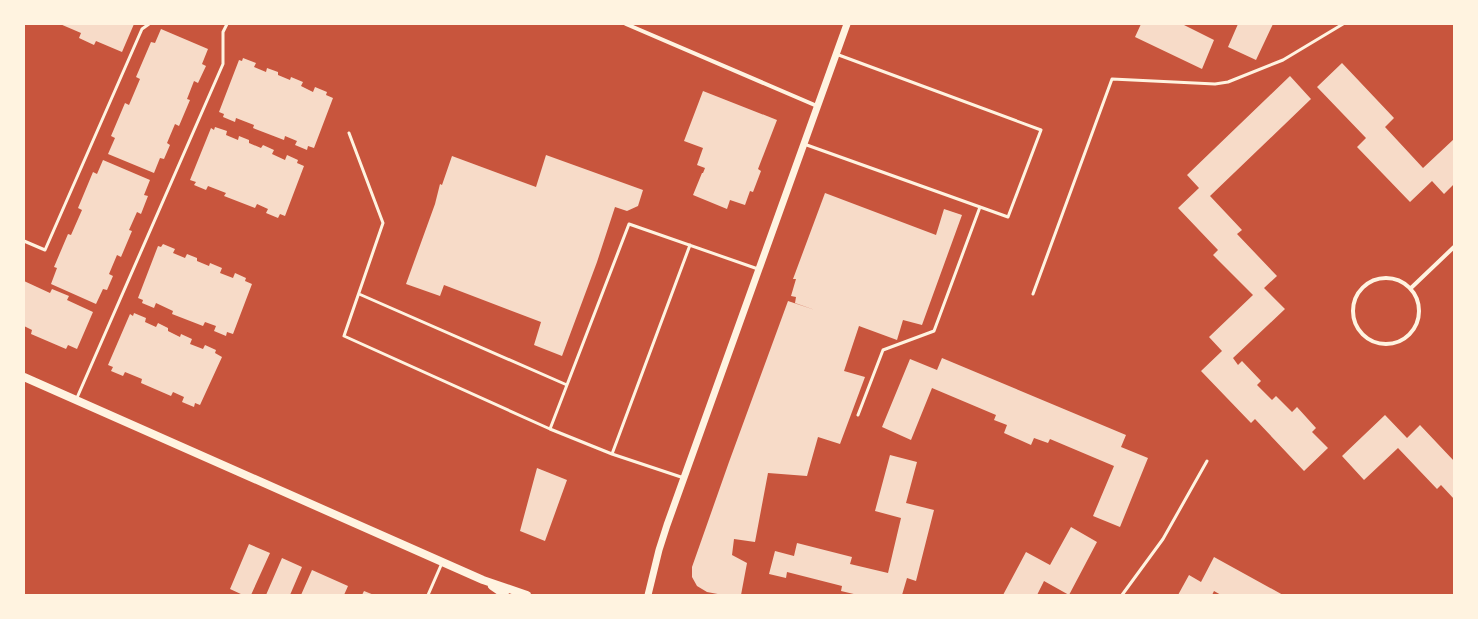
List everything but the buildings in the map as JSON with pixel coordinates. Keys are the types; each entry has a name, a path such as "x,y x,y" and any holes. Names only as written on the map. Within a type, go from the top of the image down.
{"main road":[{"path":"24,377 483,580 527,595"},
{"path":"483,580 505,595"}],"street":[{"path":"626,24 817,106"},
{"path":"648,595 659,550 684,478 847,24"},
{"path":"1411,288 1454,247"},
{"path":"1390,278 1411,288 1417,298 1419,309 1418,319 1408,337 1398,342 1378,344 1368,339 1360,332 1355,323 1353,312 1354,301 1360,290 1368,283 1379,279 1390,278"}],"lane":[{"path":"24,241 45,250 142,29 149,24"},
{"path":"76,400 223,64 223,32 227,24"},
{"path":"1034,294 1112,79 1215,84 1228,82 1283,60 1343,24"},
{"path":"803,144 1008,217 1041,130 836,54"},
{"path":"349,133 383,223 344,336 550,429 612,454 684,478"},
{"path":"858,415 883,350 934,331 980,207"},
{"path":"550,429 629,224 758,270"},
{"path":"612,454 690,245"},
{"path":"359,294 567,385"},
{"path":"1122,595 1163,539 1207,461"},
{"path":"428,595 443,562"}]}
